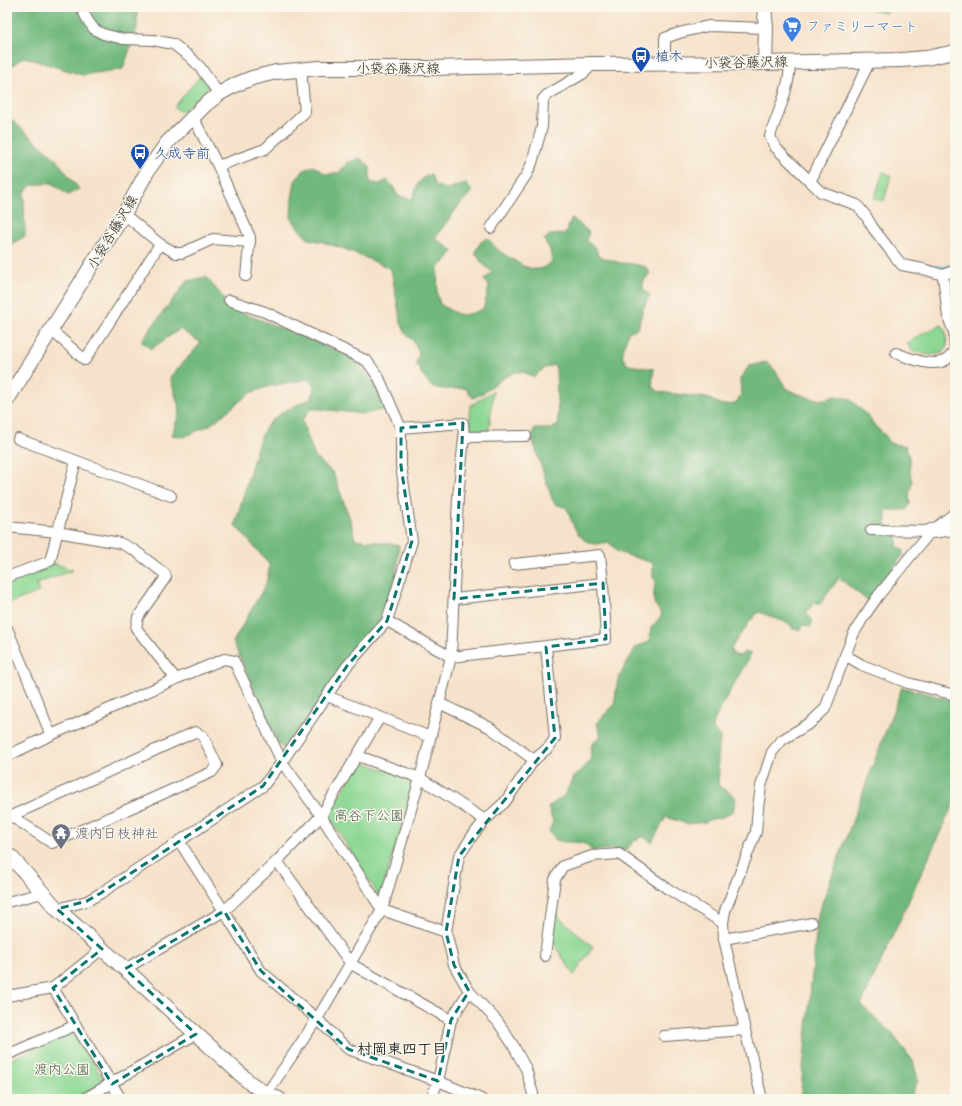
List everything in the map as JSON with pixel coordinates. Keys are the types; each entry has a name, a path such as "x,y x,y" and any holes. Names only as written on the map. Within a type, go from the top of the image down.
{"main road":[{"path":"764,7 766,28 765,63"},
{"name":"小袋谷藤沢線","path":"7,400 124,214 148,170 167,143 205,105 219,94 252,78 276,72 319,68 432,68 593,64 870,61 926,58 955,52"},
{"path":"931,530 955,528"},
{"path":"7,855 11,857 57,909 249,1082 270,1097"}],"street":[{"path":"81,7 94,29 103,34 123,39 153,40 173,44 190,57 219,94"},
{"path":"665,63 665,38 679,33 708,26 766,28"},
{"path":"810,182 870,61"},
{"path":"790,62 788,86 770,136 775,147 821,192 857,205 888,249 902,265 943,275 955,270"},
{"path":"491,228 528,174 542,127 543,99 547,95 584,73 593,64"},
{"path":"218,166 265,149 305,112 301,70"},
{"path":"193,117 218,166 250,237 246,276"},
{"path":"124,214 160,244 176,254 182,253 213,239 250,242"},
{"path":"51,330 85,360 160,244"},
{"path":"896,353 910,359 935,364 946,360 955,350 954,332 948,316 943,275"},
{"path":"57,909 87,901 101,893 263,786 282,762 347,666 387,622 412,540 401,466 401,428 378,378 367,361 265,312 229,300"},
{"path":"270,1097 382,910 420,778 451,657 458,497 464,436 463,423 401,428"},
{"path":"464,436 526,436"},
{"path":"18,439 171,496"},
{"path":"7,577 50,561 76,461"},
{"path":"762,1099 724,939 723,924 734,888 756,832 762,786 772,752 782,740 810,723 825,709 853,635 863,618 878,596 931,530 955,513"},
{"path":"7,527 57,532 120,543 134,550 165,574 166,577 138,617 136,628 176,679"},
{"path":"871,530 931,530"},
{"path":"387,622 451,657 606,639 600,555 514,564"},
{"path":"454,599 603,583"},
{"path":"7,628 51,735"},
{"path":"533,1099 526,1069 514,1045 498,1022 469,991 454,965 446,932 458,856 485,820 505,802 534,760 555,738 546,647"},
{"path":"845,655 862,665 908,683 955,694"},
{"path":"8,754 224,659 234,661 282,762 321,816 382,910 446,932"},
{"path":"327,696 430,736"},
{"path":"439,703 489,727 534,760"},
{"path":"125,969 224,911 277,861 321,816 380,717"},
{"path":"195,732 203,736 217,765 212,772 52,844 9,816 195,732"},
{"path":"358,756 420,778 485,820"},
{"path":"179,841 261,971 317,1019 348,1049 438,1081 481,1099"},
{"path":"545,956 554,879 563,866 592,856 619,854 668,889 723,924"},
{"path":"277,861 351,964 451,1020"},
{"path":"7,902 42,893"},
{"path":"724,939 812,923"},
{"path":"7,996 54,988 102,949"},
{"path":"54,988 121,1099"},
{"path":"431,1099 438,1081 451,1020 469,991"},
{"path":"7,1055 76,1024"},
{"path":"664,1036 745,1030"},
{"path":"84,1099 196,1034"}],"highlighted area":[{"path":"463,423 454,599 603,583 606,639 546,647 555,738 459,856 446,932 454,965 469,991 451,1020 438,1081 348,1049 261,971 224,911 125,969 196,1034 112,1084 53,988 102,949 57,909 87,901 101,893 263,786 347,666 387,621 412,541 401,466 401,428"}],"green space":[{"path":"7,7 137,7 137,28 123,69 82,75 24,57 7,69"},
{"path":"866,7 895,7 885,13"},
{"path":"201,75 209,85 208,89 181,112 174,107"},
{"path":"7,116 55,158 79,189 68,195 52,183 31,185 24,193 25,236 10,245 7,244"},
{"path":"360,158 370,167 370,182 379,184 387,180 392,185 398,196 412,199 418,184 424,177 431,174 435,186 448,189 465,183 472,191 457,208 435,238 453,251 445,262 438,267 437,294 440,304 452,311 465,315 483,309 489,286 484,280 492,272 482,263 475,252 481,242 487,238 499,251 523,266 533,269 541,269 552,262 550,250 544,240 549,235 565,234 572,218 589,232 586,241 596,248 598,256 620,263 646,267 650,273 643,282 643,290 650,295 643,309 638,328 628,332 622,356 628,365 654,369 652,385 656,390 660,392 707,398 722,405 735,404 741,395 740,379 749,366 766,362 775,370 786,388 795,393 821,400 836,396 850,399 886,436 889,443 906,446 910,462 912,482 909,496 910,504 906,510 886,510 886,523 897,536 897,546 903,550 903,555 869,602 839,578 820,604 815,602 806,613 813,621 810,627 804,625 800,630 793,629 790,624 759,612 749,622 731,649 733,654 740,656 744,652 751,654 721,707 715,719 713,729 720,736 720,743 718,746 718,785 736,798 733,811 720,818 710,819 706,822 687,824 666,817 652,842 643,837 635,840 626,850 622,852 611,849 592,851 585,844 556,840 549,831 553,822 548,807 565,795 573,777 591,760 592,746 601,736 597,724 614,705 618,679 636,647 649,642 651,628 662,615 654,603 654,589 656,581 653,578 653,563 617,552 608,542 595,544 584,540 576,530 567,508 555,504 552,499 532,438 534,429 551,429 558,425 556,369 554,365 543,369 534,377 523,372 515,372 503,378 483,393 473,398 465,388 447,389 433,387 422,375 416,363 419,353 413,341 406,334 401,323 391,269 350,251 323,242 308,239 298,228 291,217 292,199 295,181 304,170 313,166 326,174 333,174 340,172 347,163"},
{"path":"883,172 891,175 884,201 874,199"},
{"path":"206,277 231,308 353,357 378,387 386,409 364,414 311,408 302,421 315,457 333,473 351,522 355,539 399,545 396,579 379,623 285,749 279,745 233,642 266,584 270,565 235,525 256,450 262,434 269,423 284,411 312,398 314,386 307,379 270,386 250,393 210,425 184,437 172,435 180,411 170,377 201,343 180,329 151,349 141,341 187,281"},
{"path":"942,325 946,333 947,346 943,353 930,355 912,351 907,343"},
{"path":"493,391 489,431 474,431 470,428 470,406"},
{"path":"53,563 73,570 36,584 39,592 7,604 7,581"},
{"path":"902,687 955,701 955,800 861,1005 890,1031 913,1061 918,1080 910,1099 800,1099 818,914"},
{"name":"高谷下公園","path":"360,761 415,781 380,898 328,815"},
{"path":"553,909 560,918 593,947 574,975 551,940"},
{"name":"渡内公園","path":"74,1031 105,1082 75,1099 7,1099 7,1061"}],"waterway":[{"path":"927,266 945,268 955,264"}],"place":[{"name":"ファミリーマート","path":"792,43"},
{"name":"植木","path":"641,73"},
{"name":"久成寺前","path":"140,170"},
{"name":"渡内日枝神社","path":"61,850"}],"district":[{"name":"村岡東四丁目","path":"402,1049"}]}
